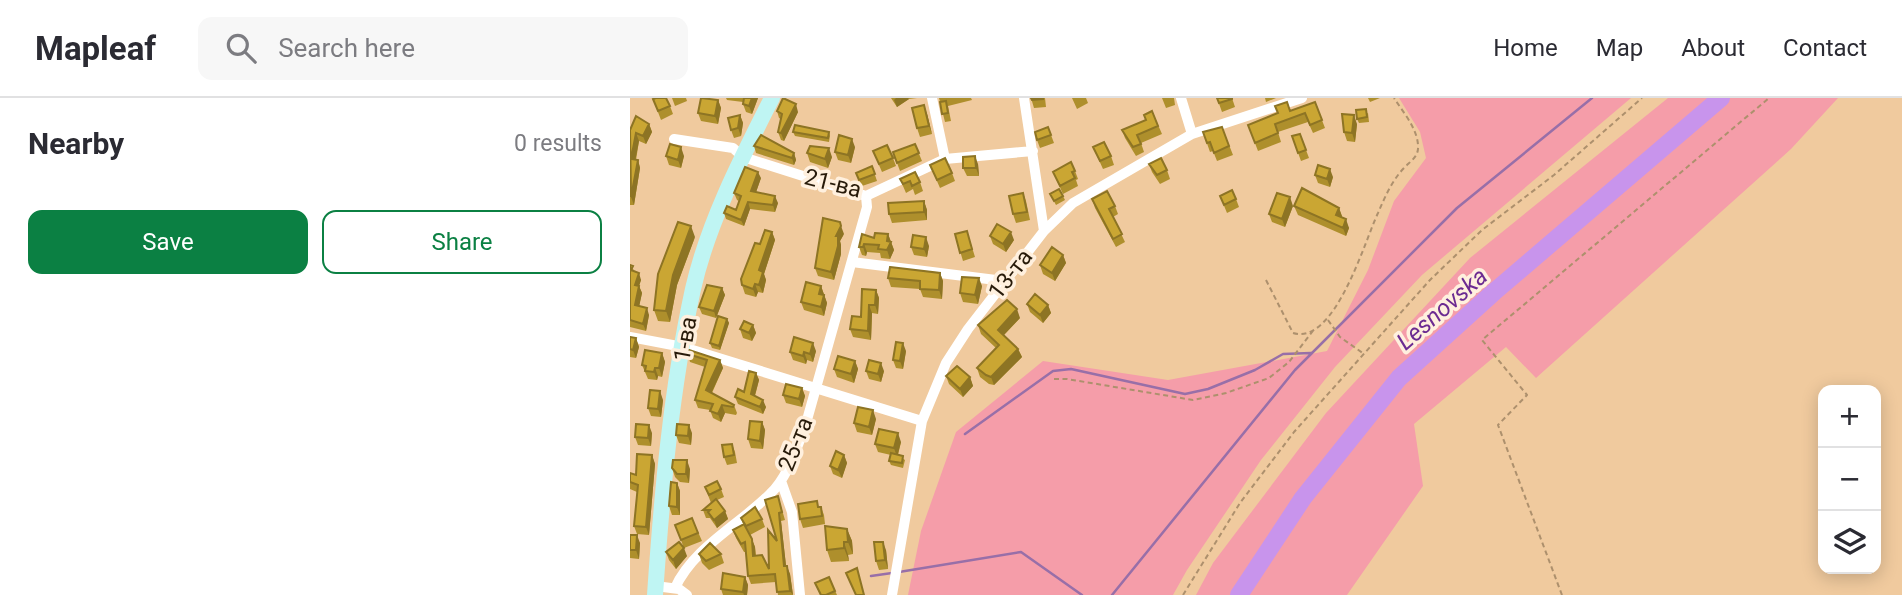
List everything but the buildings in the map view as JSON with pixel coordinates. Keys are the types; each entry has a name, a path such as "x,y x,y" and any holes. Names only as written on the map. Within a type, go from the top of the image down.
{"street":[{"name":"1-ва","path":"655,591 666,451 693,288 711,234 743,157 772,98"},
{"path":"932,98 944,159"},
{"path":"1024,98 1044,231"},
{"path":"1181,98 1192,134"},
{"name":"13-та","path":"892,595 922,421 946,363 1004,281 1044,231 1073,203 1192,134 1302,98"},
{"name":"21-ва","path":"674,139 733,148 743,157 866,196 944,159 1033,151"},
{"name":"25-та","path":"675,588 684,569 772,492 780,481 805,427 867,207 866,196"},
{"path":"852,261 1004,281"},
{"path":"630,337 683,346 922,421"},
{"path":"780,481 792,512 800,595"},
{"path":"655,591 675,588 687,595"}],"path":[{"path":"1054,379 1193,400 1226,393 1269,378 1289,362 1327,318 1355,270 1391,186 1417,156 1418,144 1413,127 1394,98"},
{"path":"1183,595 1240,503 1294,432 1430,280 1482,230 1554,175 1643,98"},
{"path":"1562,595 1498,425 1527,395 1482,340 1769,98"},
{"path":"1266,280 1293,333 1299,335 1316,328"},
{"path":"1327,318 1340,337 1365,355"}],"shaded area":[{"path":"1399,98 1631,98 1422,275 1335,367 1261,460 1173,595 908,595 921,531 956,432 1043,361 1168,380 1327,351 1368,270 1394,201 1426,158 1420,132"},
{"path":"1668,98 1838,98 1791,149 1536,378 1506,347 1414,424 1423,486 1347,595 1196,595 1213,563 1326,413 1470,258"}],"waterway":[{"path":"1112,595 1295,370 1457,208 1592,98"},
{"name":"Lesnovska","path":"1239,595 1303,498 1399,378 1494,292 1721,98"},
{"path":"965,434 1053,371 1071,369 1185,394 1208,389 1255,370 1283,354 1311,353"},
{"path":"899,572 1021,552 1082,595"},
{"path":"871,576 892,573"}]}
